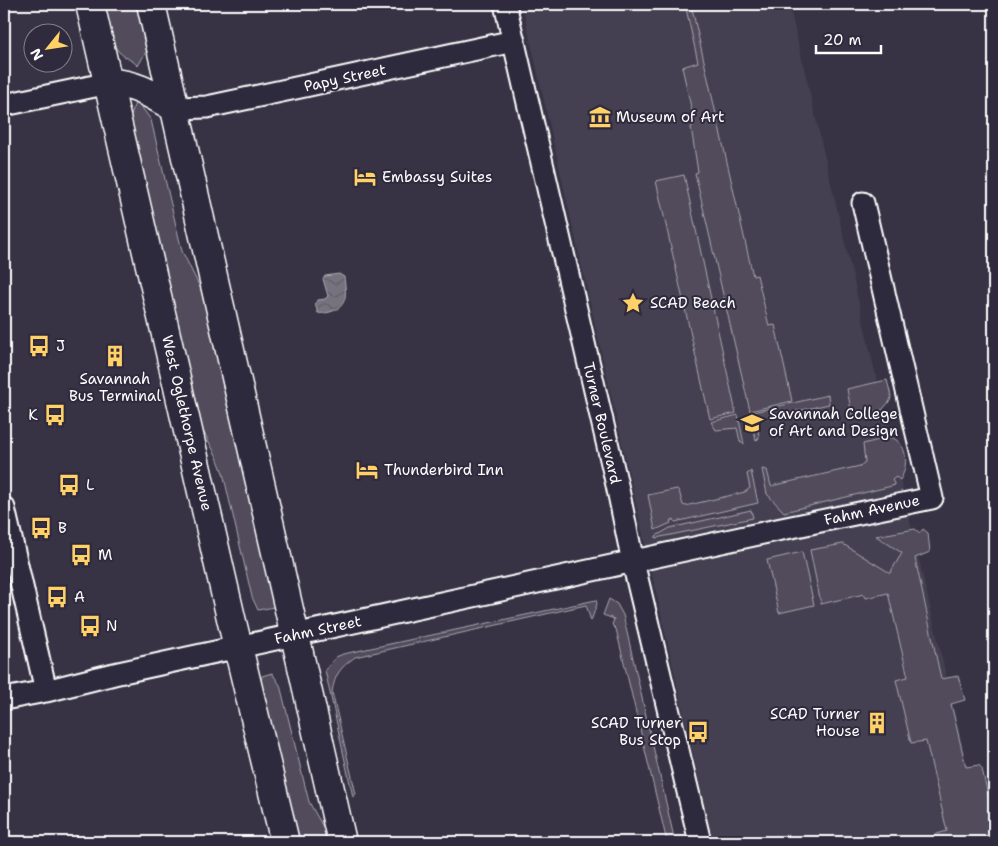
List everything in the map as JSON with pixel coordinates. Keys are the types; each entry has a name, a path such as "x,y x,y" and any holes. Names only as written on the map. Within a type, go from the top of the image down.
{"main road":[{"name":"West Oglethorpe Avenue","path":"90,4 238,648 285,842"},
{"path":"151,4 342,842"},
{"path":"109,83 124,83 149,93 175,108"}],"street":[{"name":"Turner Boulevard","path":"505,4 615,476 633,562 700,842"},
{"name":"Papy Street","path":"175,108 207,108 514,41"},
{"path":"4,105 109,83"},
{"name":"Fahm Avenue","path":"633,562 932,498 863,203"},
{"path":"4,508 46,691"},
{"name":"Fahm Street","path":"4,699 633,562"}],"shaded area":[{"path":"103,4 141,4 148,48 138,66 121,54 115,47 108,29"},
{"name":"Savannah College of Art and Design","path":"522,4 789,4 985,842 713,842"},
{"path":"685,4 691,4 753,276 757,275 769,326 775,325 792,401 750,411 695,173 698,172 691,127 694,125 691,117 693,116 682,67 698,62"},
{"path":"137,101 151,120 182,251 208,304 273,590 274,607 258,610 252,597 223,473 217,457 200,425 129,123 135,102"},
{"path":"684,175 736,413 710,419 656,181"},
{"path":"887,380 891,396 890,401 882,410 852,415 847,389"},
{"path":"828,395 829,404 757,420 759,438 756,441 749,413"},
{"path":"738,415 744,444 740,441 737,428 716,430 711,422"},
{"path":"890,437 900,444 906,462 900,480 896,477 892,480 895,485 784,512 767,494 762,469 767,470 771,486 860,466 865,462 863,444"},
{"path":"751,471 758,503 675,522 674,519 670,521 671,523 655,530 648,495 677,489 685,506 745,492 750,488 747,474"},
{"path":"751,510 753,518 656,538 656,536 670,528"},
{"path":"915,529 920,533 923,529 928,533 930,552 915,558 941,679 958,676 965,700 951,704 966,767 979,765 982,769 994,822 994,842 935,842 934,835 947,831 926,741 911,743 896,680 908,677 888,593 866,598 864,594 821,604 810,550 843,544 890,573 902,553 876,536"},
{"path":"802,552 814,605 779,613 767,560"},
{"path":"609,599 617,604 623,615 675,842 667,842 616,629 612,625 614,619 603,615"},
{"path":"596,600 597,604 591,621 586,605 355,657 350,661 337,676 332,692 356,794 353,797 325,670 336,657"},
{"path":"272,673 280,685 309,802 327,834 329,842 294,842 259,694 262,676"}],"water":[{"path":"339,274 344,277 345,298 343,303 336,310 318,313 315,304 318,300 325,299 328,296 323,279 325,276"}],"place":[{"name":"Museum of Art","path":"600,117"},
{"name":"Embassy Suites","path":"365,177"},
{"name":"SCAD Beach","path":"633,303"},
{"name":"J","path":"39,346"},
{"name":"Savannah Bus Terminal","path":"115,356"},
{"name":"K","path":"55,415"},
{"name":"Savannah College of Art and Design","path":"752,423"},
{"name":"Thunderbird Inn","path":"367,470"},
{"name":"L","path":"69,485"},
{"name":"B","path":"41,528"},
{"name":"M","path":"81,555"},
{"name":"A","path":"57,597"},
{"name":"N","path":"90,626"},
{"name":"SCAD Turner House","path":"877,723"},
{"name":"SCAD Turner Bus Stop","path":"698,732"}]}
